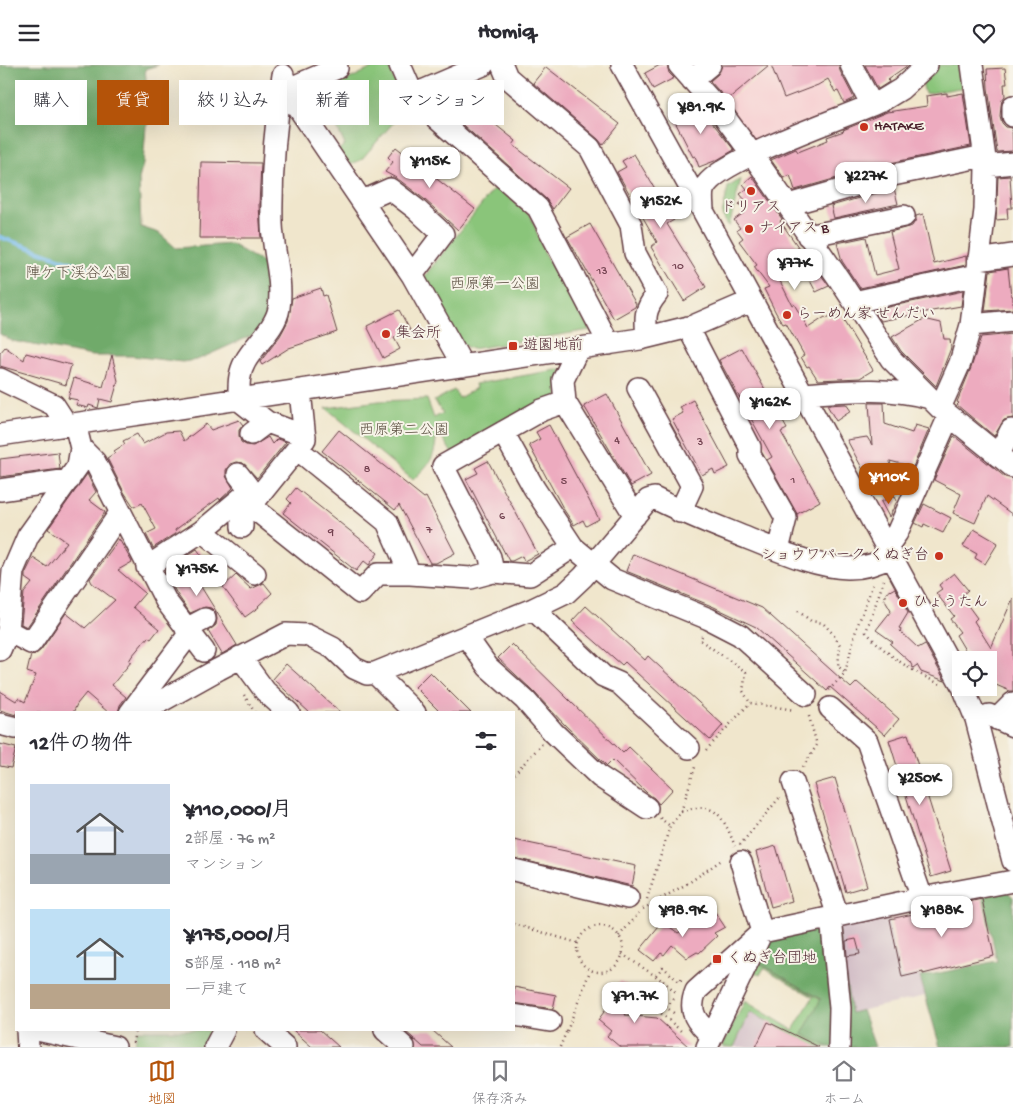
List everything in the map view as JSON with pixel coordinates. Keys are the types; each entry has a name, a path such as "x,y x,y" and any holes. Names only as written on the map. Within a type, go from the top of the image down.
{"street":[{"path":"283,77 337,68 335,65"},
{"path":"400,65 406,80"},
{"path":"448,80 483,65"},
{"path":"502,65 506,77 590,148 631,225 635,253 657,294 645,314 647,337"},
{"path":"622,65 952,668"},
{"path":"710,65 685,73 752,154 840,279 891,359 939,407 1006,461 1011,430 1013,431"},
{"path":"851,65 872,105"},
{"path":"703,211 704,189 710,180 752,154 872,105 901,89 927,65"},
{"path":"143,711 212,661 240,657 286,634 307,635 333,648 354,668 367,674 374,673 533,609 566,593 594,565 648,501 654,498 680,512 778,550 820,563 848,568 872,566 889,551 897,533 939,407 960,363 971,325 985,210 985,161 972,65"},
{"path":"283,77 293,100 412,275 463,366"},
{"path":"283,77 273,154 272,226 280,284 279,310 266,333 244,363 239,380 239,400 259,428 301,442 387,522 410,574"},
{"path":"1013,106 1013,117"},
{"path":"443,125 538,208 610,344"},
{"path":"788,205 892,175 985,161 1013,163"},
{"path":"363,201 390,189 416,209 443,234 412,275"},
{"path":"808,236 904,216"},
{"path":"854,302 978,267 1013,255"},
{"path":"0,435 610,344 688,327 751,301"},
{"path":"971,325 1013,321"},
{"path":"688,327 750,447 750,455 786,518 778,550"},
{"path":"578,349 563,380 565,402 635,516"},
{"path":"0,379 54,405 71,425 81,448 95,463 166,601 193,627 212,661"},
{"path":"638,388 692,486 680,512"},
{"path":"802,394 850,390 876,391 917,395 939,407"},
{"path":"242,527 242,517 251,500 301,442 300,391"},
{"path":"493,572 490,557 443,466 542,410 565,402"},
{"path":"503,432 534,488 573,547 594,565 612,579 709,619 740,635 815,702 867,741 922,897"},
{"path":"81,448 78,466 28,536 13,571 4,628 31,643 120,513"},
{"path":"238,473 248,487 251,500 360,593 378,574 471,578 493,572 530,575 573,547"},
{"path":"0,490 69,480"},
{"path":"147,567 251,500"},
{"path":"202,531 255,574"},
{"path":"533,609 603,676 619,683 698,753"},
{"path":"131,711 193,627"},
{"path":"466,636 488,667 525,701 553,732 600,777 647,808"},
{"path":"240,657 265,691 287,711"},
{"path":"374,673 414,711"},
{"path":"970,696 995,721 1013,861"},
{"path":"995,721 1013,703"},
{"path":"0,725 15,728"},
{"path":"793,781 835,916 840,1008 839,1047"},
{"path":"709,1042 762,932 739,856"},
{"path":"515,870 636,903"},
{"path":"709,1042 694,1015 692,1001 696,991 762,932 922,897 1013,881"},
{"path":"515,1015 558,1026"},
{"path":"28,1031 28,1047"},
{"path":"42,1031 115,1047"},
{"path":"215,1047 223,1031"},
{"path":"267,1031 285,1047"}],"path":[{"path":"889,551 866,632 880,647 906,667 952,685"},
{"path":"636,903 690,883 739,856 817,745 808,712 815,702 845,673 856,629 874,580"},
{"path":"798,611 811,621 823,623 833,634 840,645 838,666 845,673"},
{"path":"709,619 700,640 746,672 743,691 750,703"},
{"path":"619,936 636,903 670,826 681,813 698,753 750,703 815,702"},
{"path":"515,773 553,732"},
{"path":"681,813 695,807 706,807 717,813 726,825 739,856"},
{"path":"515,924 578,943"},
{"path":"598,925 610,928 619,936 623,947 621,959 613,968 602,973 590,971 580,963 576,951 578,943 578,939 586,929 598,925"},
{"path":"622,954 656,975 673,989"},
{"path":"656,975 663,967 679,981 685,976"},
{"path":"558,1026 590,971"},
{"path":"663,981 646,1001 683,1033"},
{"path":"133,1047 135,1031"}],"shaded area":[{"path":"768,65 806,65 837,111 752,148 721,106 770,68"},
{"path":"887,916 901,978 919,974 925,996 851,1013 837,925"},
{"path":"745,1001 794,1030 829,1047 722,1047"}],"green space":[{"name":"陣ケ下渓谷公園","path":"0,65 158,65 145,69 146,80 97,80 97,125 147,125 143,164 139,179 141,227 159,233 176,248 231,244 274,269 271,313 255,334 197,360 182,362 132,356 92,356 12,341 0,334"},
{"path":"378,65 388,65 394,80 379,80 379,125 391,125 361,160 349,165 338,150 345,145 336,125 369,125 369,80 347,80"},
{"path":"937,65 968,65 971,86 925,94 921,78"},
{"path":"741,179 729,227 722,215 728,187"},
{"name":"西原第一公園","path":"496,186 531,216 545,255 590,330 472,349 460,344 424,277"},
{"name":"西原第二公園","path":"562,369 557,397 453,455 437,429 432,458 413,480 326,408 379,401 427,399 434,418 443,413 434,401 454,390 459,398 476,388 475,384"},
{"path":"1007,891 1013,897 1013,1047 940,1047 920,977 997,961 983,896"},
{"path":"837,925 851,1013 862,1010 875,1047 829,1047 802,1034 821,999 756,961 768,942 774,938"},
{"path":"756,961 821,1000 829,1047 816,1047 750,1012 734,1047 722,1047 745,1001 793,1030 813,997 764,968 760,975 752,971"},
{"path":"137,1031 209,1031 201,1047 135,1047"}],"building":[{"path":"660,65 667,65 669,73 674,78 653,89 645,73"},
{"path":"722,65 769,65 727,100 710,81 718,74"},
{"path":"771,65 839,65 840,71 854,98 844,103 838,91 835,92 828,79 818,85 784,98"},
{"path":"865,65 908,65 888,79 889,82 878,89"},
{"path":"546,67 620,124 603,145 533,83"},
{"path":"1005,68 1007,84 1004,84 1005,96 1002,100 1000,116 1002,123 1006,127 1012,128 1013,151 997,152 987,69"},
{"path":"947,93 947,96 963,93 971,146 890,163 795,190 790,175 784,178 771,160 796,149 798,152 828,140 827,137 887,112 927,106 926,96"},
{"path":"689,102 694,110 700,107 734,150 717,160 699,167 695,156 693,157 670,112"},
{"path":"463,125 496,125 516,141 513,145 569,188 553,209 546,199"},
{"path":"396,147 475,209 458,230 424,199 398,179 385,172 393,162 388,157"},
{"path":"634,154 674,220 667,224 706,287 684,301 651,247 657,242 617,172 626,167 622,161"},
{"path":"201,162 261,163 259,205 261,238 199,238"},
{"path":"752,176 808,261 780,281 792,305 794,304 808,328 825,317 826,319 830,316 833,320 840,315 873,370 860,378 818,380 801,357 804,355 786,323 783,324 776,313 764,289 769,287 754,267 757,265 739,241 743,238 737,230 740,228 734,220 745,212 739,204 745,200 740,194 747,189 743,184"},
{"path":"1010,176 1012,208 1007,208 1008,219 996,220 998,177"},
{"path":"894,188 898,204 834,218 831,206"},
{"path":"923,214 934,264 966,256 966,265 860,288 842,261 837,243 866,237 875,275 899,269 890,232 912,226 916,216"},
{"path":"590,224 636,304 635,307 614,319 567,237"},
{"path":"816,268 829,286 816,292 806,273"},
{"path":"1008,268 1011,296 1013,296 1013,309 985,311 990,271"},
{"path":"321,288 323,296 326,295 337,332 289,348 262,365 260,362 280,336 288,321 292,298"},
{"path":"963,291 961,306 881,321 874,310"},
{"name":"集会所","path":"399,310 410,330 394,338 400,349 383,358 367,326"},
{"path":"924,319 941,323 944,339 950,339 951,348 936,386 901,351 892,337"},
{"path":"1013,334 1013,418 1004,420 994,436 957,405 959,403 957,402 981,337"},
{"path":"5,347 24,360 26,353 71,365 66,385 0,366 0,353"},
{"path":"742,348 787,429 781,432 820,501 797,514 767,460 772,457 719,360"},
{"path":"112,355 118,381 112,402 100,399 98,408 89,405 88,408 76,405 78,400 68,398 74,378 103,387"},
{"path":"607,394 651,475 631,486 584,406"},
{"path":"693,400 729,467 715,474 713,469 702,475 672,419 683,413 680,407"},
{"path":"869,403 884,403 885,424 912,433 915,425 929,429 913,467 890,461 893,481 869,481 847,440 867,437 872,445"},
{"path":"846,404 851,411 836,421 827,405"},
{"path":"239,420 243,425 239,430 239,436 241,442 246,445 253,446 268,437 272,444 277,439 286,442 257,478 243,463 236,462 230,464 226,470 226,476 233,488 220,500 219,498 175,530 176,533 153,548 146,534 156,529 142,503 134,507 124,492 107,458 125,444 123,441 137,434 143,444 166,432 179,431 184,441 206,424 211,430"},
{"path":"549,425 599,519 586,526 583,520 574,525 529,445 540,439 536,432"},
{"path":"339,430 424,498 426,497 455,553 436,563 430,563 399,505 395,510 322,451"},
{"path":"954,436 1005,477 1013,479 1013,515 987,496 975,523 953,513 961,494 934,480"},
{"path":"58,452 60,469 0,477 0,459"},
{"path":"488,461 538,554 524,561 522,556 509,561 466,479 478,473 475,468"},
{"path":"87,474 96,492 89,500 105,512 27,627 21,624 24,593 32,583 25,578 25,574 33,558 47,567 67,542 48,529"},
{"path":"296,488 378,553 369,565 364,561 356,571 283,513 291,503 287,499"},
{"path":"894,495 897,501 889,517 881,502"},
{"path":"924,504 951,518 943,533 924,524 923,527 915,523"},
{"path":"974,529 998,543 985,564 975,558 977,554 963,546"},
{"path":"119,539 132,562 118,570 145,593 133,607 159,629 151,639 148,637 132,656 129,661 131,662 112,685 126,697 120,705 118,711 107,711 86,693 74,711 15,711 15,715 0,710 0,691 16,701 18,698 25,702 36,675 27,672 31,655 41,650 66,613 85,628 115,600 92,583 90,579"},
{"path":"197,549 204,559 190,569 237,645 222,654 208,631 216,625 216,613 211,608 205,607 190,613 164,571"},
{"path":"633,554 762,608 851,688 857,682 899,719 885,735 830,687 827,691 756,627 714,607 626,571"},
{"path":"954,573 968,590 961,596 977,618 974,621 991,648 1013,598 1013,691 997,685 997,651 966,651 956,635 960,632 950,619 954,616 936,593 942,589 939,585"},
{"path":"236,575 251,589 264,583 272,593 259,607 245,617 223,587"},
{"path":"895,588 908,613 899,628 901,629 900,631 918,648 925,644 945,681 921,672 917,665 913,668 910,662 890,644 893,642 876,630 891,611 884,599 886,593"},
{"path":"586,606 645,660 648,656 723,725 710,740 625,662 622,665 572,621"},
{"path":"512,644 623,753 629,747 673,789 659,804 613,760 607,766 498,658"},
{"path":"286,664 339,711 308,711 273,679"},
{"path":"430,672 469,711 439,711 415,687"},
{"path":"908,734 951,871 931,877 889,740"},
{"path":"0,744 15,748 11,768 0,766"},
{"path":"835,778 867,886 846,892 814,784"},
{"path":"515,840 636,866 632,886 515,858"},
{"path":"776,846 792,901 771,907 756,852"},
{"path":"982,899 994,956 923,974 923,972 902,977 890,919"},
{"path":"715,912 725,927 714,933 717,936 699,953 697,952 687,958 672,945 664,955 661,953 654,961 640,950 663,922 678,933"},
{"path":"856,939 860,954 847,956 846,941"},
{"path":"620,981 639,992 625,1015 657,1018 689,1047 620,1047 607,1036 611,1031 598,1020 607,1008"},
{"path":"515,987 556,995 553,1009 515,1003"},
{"path":"768,1022 819,1047 756,1047"},
{"path":"294,1031 321,1031 339,1047 312,1047"},
{"path":"405,1031 433,1031 451,1047 423,1047"}],"waterway":[{"path":"0,237 103,274"}],"place":[{"name":"HATAKE","path":"864,127"},
{"name":"ドリアス","path":"751,191"},
{"name":"ナイアス B","path":"749,229"},
{"name":"らーめん家 せんだい","path":"787,315"},
{"name":"集会所","path":"386,334"},
{"name":"遊園地前","path":"513,346"},
{"name":"ショウワパーク くぬぎ台","path":"939,556"},
{"name":"ひょうたん","path":"903,603"},
{"name":"くぬぎ台団地","path":"717,959"}]}
